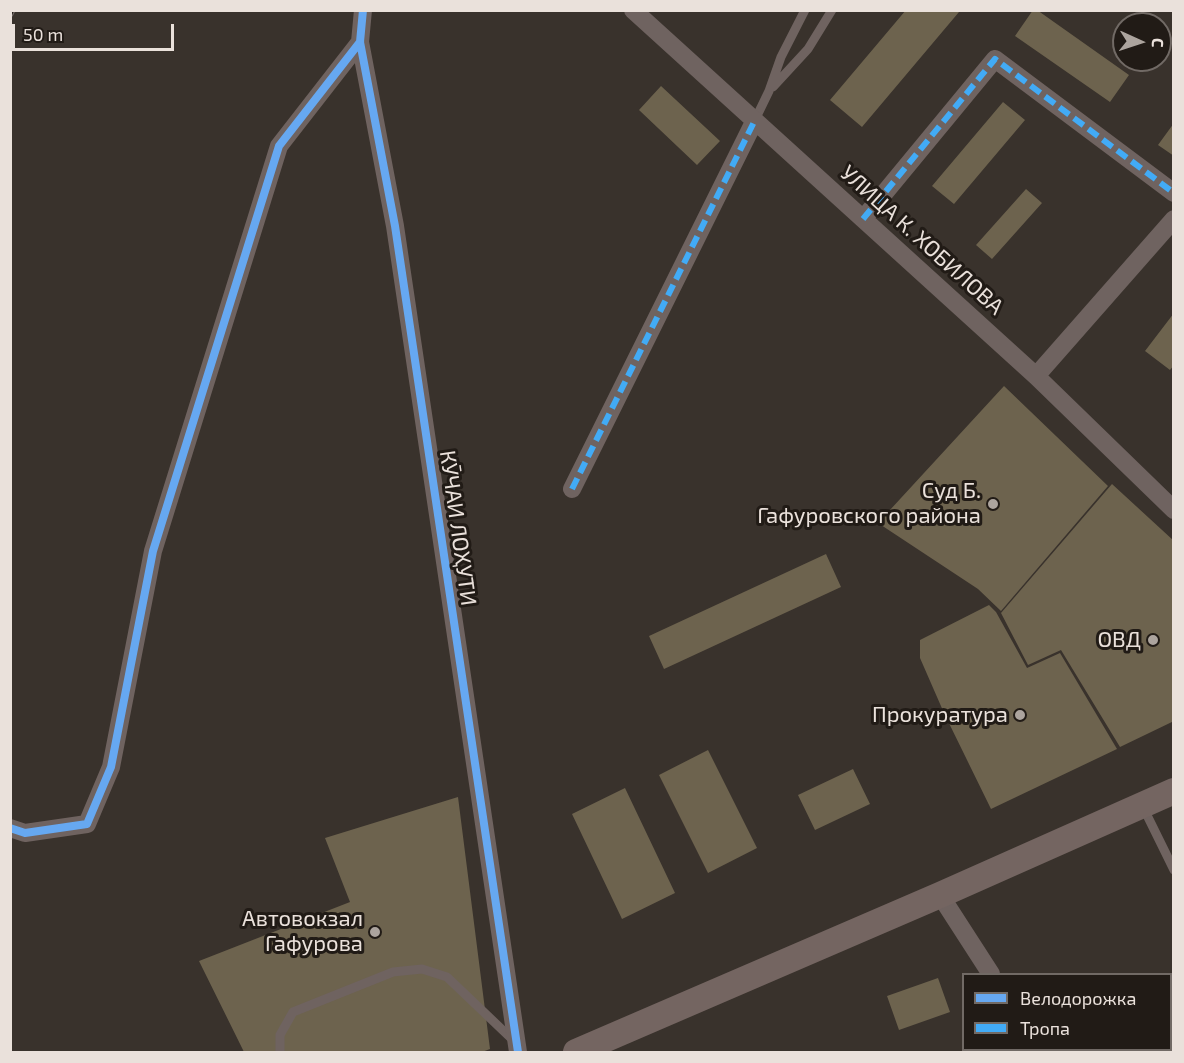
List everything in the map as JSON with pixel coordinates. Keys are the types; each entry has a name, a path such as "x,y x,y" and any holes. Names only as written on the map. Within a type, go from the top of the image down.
{"street":[{"name":"КӮЧАИ ЛОҲУТИ","path":"363,10 360,42 395,226 518,1048"},
{"name":"УЛИЦА К. ХОБИЛОВА","path":"633,10 753,122 1036,376 1173,510"},
{"path":"10,828 26,833 87,824 111,767 153,551 279,146 360,42"},
{"path":"863,219 995,58 1173,193"},
{"path":"572,489 753,122"},
{"path":"1036,376 1173,219"},
{"path":"576,1053 940,895 1173,790"},
{"path":"940,895 990,973"}],"lane":[{"path":"753,122 805,10"},
{"path":"769,91 808,49 832,10"},
{"path":"1142,805 1173,870"},
{"path":"280,1053 280,1035 293,1012 393,972 422,969 447,977 518,1048"}],"building":[{"path":"906,10 959,12 862,127 830,100"},
{"path":"1033,10 1037,10 1112,63 1112,72 1125,72 1129,75 1110,102 1015,36"},
{"path":"661,86 720,141 697,165 639,110"},
{"path":"1003,102 1025,120 954,204 932,186"},
{"path":"1174,123 1174,156 1158,145"},
{"path":"1026,189 1042,203 992,259 976,245"},
{"path":"1174,313 1174,365 1170,370 1145,351"},
{"name":"Суд Б. Гафуровского района","path":"1004,386 1108,486 1001,611 978,589 878,523"},
{"path":"1112,484 1174,541 1174,721 1120,747 1061,650 1028,665 1001,613"},
{"path":"826,554 841,587 664,669 649,636"},
{"path":"989,605 996,612 1027,668 1060,653 1117,749 991,809 920,658 920,640"},
{"path":"708,750 757,848 708,873 659,775"},
{"path":"853,769 870,804 815,830 798,795"},
{"path":"625,788 675,893 622,919 572,814"},
{"name":"Автовокзал Гафурова","path":"458,797 490,1049 482,1052 244,1052 199,961 350,902 325,838"},
{"path":"938,978 950,1012 899,1030 887,996"}],"railway":[{"path":"10,14 12,10"}],"marked path":[{"path":"863,219 995,59 1174,193"},
{"path":"572,489 754,122"}],"cycle path":[{"path":"363,10 360,42 395,226 518,1052"},
{"path":"10,828 25,833 87,824 111,767 153,551 279,146 360,42"}],"place":[{"name":"Суд Б. Гафуровского района","path":"993,504"},
{"name":"ОВД","path":"1153,640"},
{"name":"Прокуратура","path":"1020,715"},
{"name":"Автовокзал Гафурова","path":"375,932"}]}
